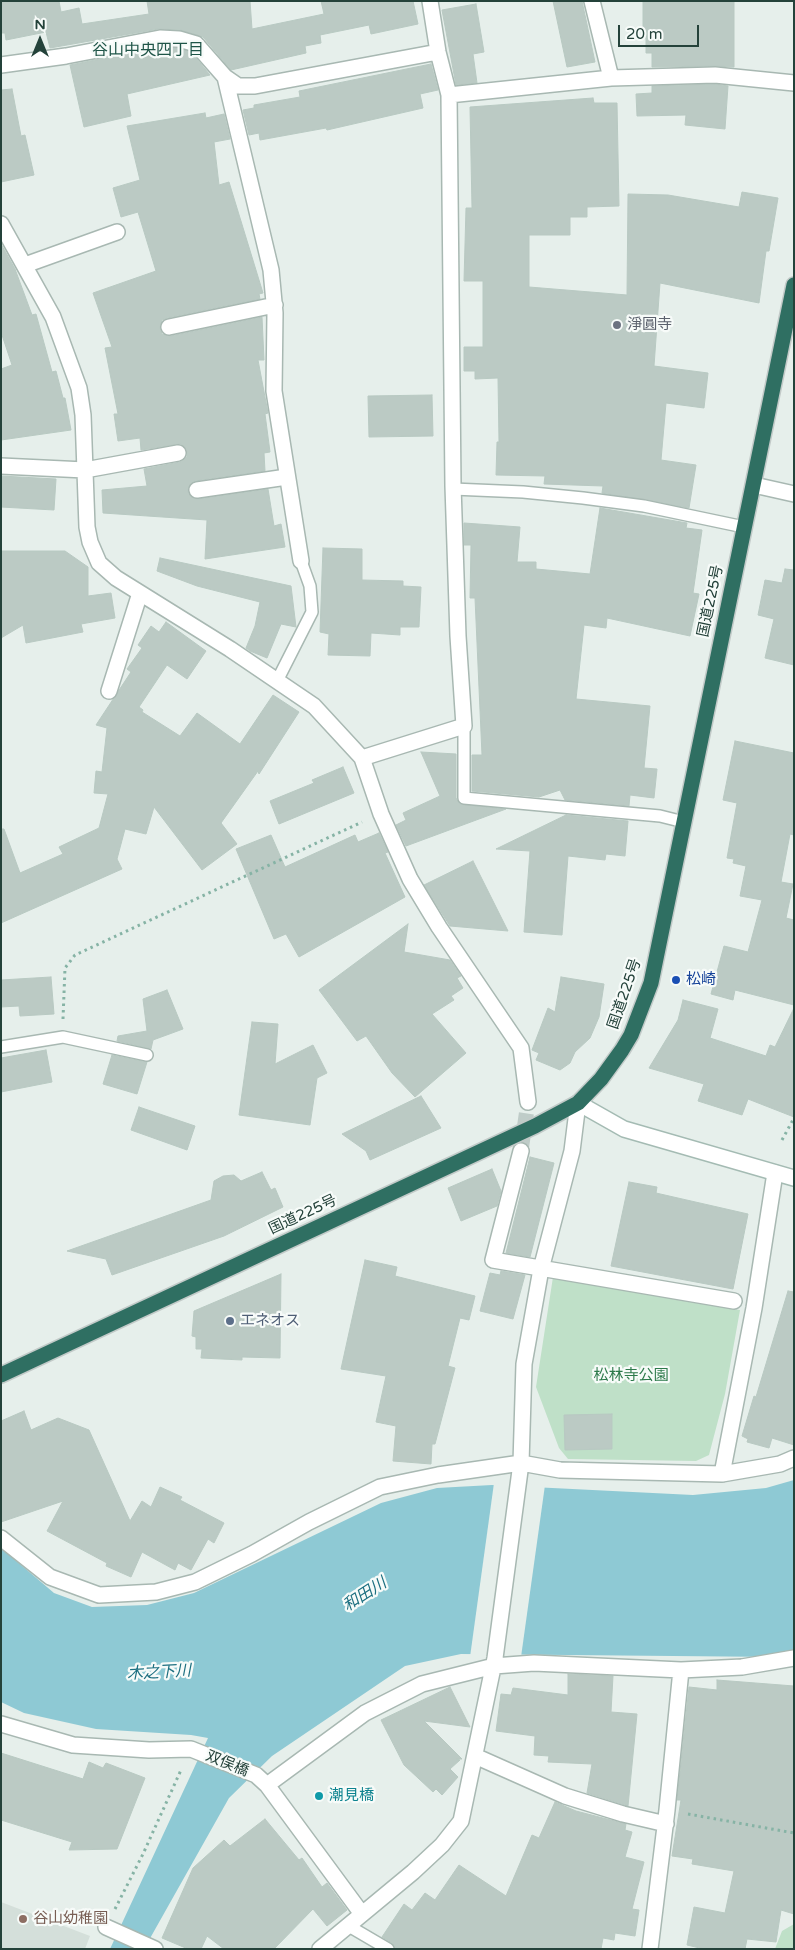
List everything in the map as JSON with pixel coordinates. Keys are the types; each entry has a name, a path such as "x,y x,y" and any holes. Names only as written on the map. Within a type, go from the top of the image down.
{"highway":[{"name":"国道225号","path":"1,1375 535,1126 578,1102 601,1079 631,1035 650,983 794,285"}],"street":[{"path":"362,758 464,726 458,636 453,489 449,95 438,52 430,1"},
{"path":"592,1 611,78"},
{"path":"1,65 160,38 179,39 196,44 225,77 238,86 256,86 438,52"},
{"path":"449,95 611,78 716,75 794,83"},
{"path":"225,77 271,270 275,304 274,391 301,561"},
{"path":"1,224 53,317 79,388 83,415 87,527 94,552 106,570 314,706 362,758 381,814 410,879 480,989 521,1048 528,1102"},
{"path":"25,265 117,232"},
{"path":"169,327 275,304"},
{"path":"1,466 85,470 178,454"},
{"path":"197,490 287,477"},
{"path":"754,485 794,494"},
{"path":"109,691 140,593"},
{"path":"320,1949 413,1872 456,1829 463,1816 494,1662 521,1470 524,1364 541,1270 572,1150 578,1102 624,1129 794,1178"},
{"path":"521,1151 493,1260 541,1270 734,1301"},
{"path":"722,1474 754,1308 775,1173"},
{"path":"1,1538 50,1577 99,1595 156,1592 195,1582 252,1554 309,1522 380,1488 438,1475 521,1470 722,1474 780,1464 794,1458"},
{"path":"362,1914 261,1780 365,1713 422,1684 494,1662 680,1670 742,1667 794,1658"},
{"path":"650,1949 666,1817 680,1670"},
{"path":"1,1724 73,1745 195,1751"},
{"name":"双俣橋","path":"195,1751 261,1780"},
{"path":"474,1756 565,1796 623,1814 666,1817"},
{"path":"109,1928 152,1947"}],"lane":[{"path":"453,489 523,492 644,506 744,527"},
{"path":"277,681 312,612 310,586 301,561"},
{"path":"464,726 464,798 660,816 684,822"},
{"path":"1,1047 63,1037 147,1055"},
{"path":"347,1925 388,1949"}],"path":[{"path":"63,1037 65,968 75,954 381,814"},
{"path":"782,1140 794,1118"},
{"path":"109,1928 143,1854 195,1751"},
{"path":"666,1817 794,1832"}],"shaded area":[{"name":"谷山幼稚園","path":"1,1902 90,1936 85,1949 1,1949"}],"green space":[{"name":"松林寺公園","path":"553,1277 740,1310 725,1394 709,1455 696,1461 568,1459 559,1448 536,1387"},
{"path":"794,1924 794,1949 775,1949 782,1931"}],"water":[{"path":"794,1480 794,1650 779,1657 461,1654 405,1666 272,1756 229,1798 144,1949 110,1949 208,1738 191,1735 96,1729 24,1713 1,1702 1,1548 54,1593 92,1607 147,1605 194,1593 381,1503 437,1488 492,1485 693,1495 766,1488"}],"pier":[{"path":"494,1483 545,1485 521,1657 470,1657"}],"building":[{"path":"1,1 59,1 61,12 79,8 82,24 149,14 147,1 250,1 252,29 324,14 321,1 413,1 418,24 371,34 369,25 320,35 321,43 305,46 306,53 231,70 203,37 180,30 158,29 50,48 46,32 6,40 5,33 1,33"},
{"path":"553,1 582,1 595,62 567,67"},
{"path":"643,1 734,1 734,67 652,67 652,53 646,53 646,35 643,35"},
{"path":"476,4 484,52 473,54 477,83 456,85 442,10"},
{"path":"161,47 177,48 191,52 210,75 127,94 131,116 84,127 70,65"},
{"path":"431,64 438,90 420,94 423,108 327,130 326,128 260,140 259,133 249,135 243,110 254,108 254,105 300,97 299,91"},
{"path":"715,84 728,86 725,129 685,125 686,115 637,116 636,94 652,93 652,86"},
{"path":"12,89 21,136 25,135 34,175 1,182 1,90"},
{"path":"593,98 594,103 617,103 619,206 587,207 587,217 570,217 570,235 529,235 529,287 627,295 628,194 668,195 739,207 742,192 778,198 769,251 766,251 759,303 660,283 654,366 708,373 704,408 666,403 661,460 696,465 689,508 602,493 603,486 544,484 545,476 496,475 497,442 499,442 498,378 475,379 475,371 464,371 464,347 483,347 483,281 464,281 466,208 472,208 470,107"},
{"path":"205,113 206,118 224,114 230,139 214,142 219,185 229,182 263,293 259,294 260,299 167,318 162,320 160,328 162,334 171,336 262,317 264,360 258,360 268,413 265,414 270,452 264,453 265,471 195,481 189,486 188,492 193,498 198,499 268,489 274,526 281,524 285,547 205,559 207,520 103,513 102,490 147,486 144,469 180,462 187,457 187,452 181,444 141,450 140,438 118,441 114,414 118,414 105,348 112,347 93,293 156,271 138,212 121,217 113,188 140,180 127,126"},
{"path":"1,244 15,269 32,315 36,314 52,372 56,371 63,398 65,398 71,430 1,440 1,369 12,365 1,332"},
{"path":"432,395 433,436 369,437 368,396"},
{"path":"1,476 56,479 54,510 1,507"},
{"path":"600,508 687,523 686,528 702,530 693,593 699,594 690,636 607,618 606,628 584,625 576,699 650,706 644,768 657,769 654,798 630,795 629,806 565,800 560,790 539,797 472,791 472,755 482,755 475,598 470,598 471,545 464,545 464,523 520,527 517,562 536,562 536,569 590,574"},
{"path":"323,548 362,549 362,580 403,581 403,586 421,587 419,627 400,627 400,635 371,633 370,656 328,655 329,634 320,632"},
{"path":"1,551 65,551 88,567 88,596 111,593 115,618 81,624 83,632 26,643 23,625 1,638"},
{"path":"160,558 291,586 296,627 281,624 267,658 250,651 246,648 255,626 260,602 197,586 157,571"},
{"path":"785,569 794,570 794,665 765,658 774,619 758,615 765,580 782,583"},
{"path":"166,622 206,651 187,679 167,665 139,707 143,710 142,712 180,736 197,713 240,744 273,695 299,712 259,774 258,771 221,823 237,844 202,870 154,807 146,834 125,829 117,859 122,869 1,923 1,829 4,829 20,873 63,854 59,847 99,828 108,794 94,793 96,771 102,772 107,728 96,725 131,672 127,669 142,648 138,645 151,626 159,632"},
{"path":"735,741 794,753 794,835 790,834 781,882 793,884 786,918 794,920 794,1005 735,990 733,1000 711,994 724,946 748,952 762,900 740,896 746,866 733,863 734,859 727,858 737,803 723,800"},
{"path":"421,752 456,754 456,798 460,804 506,809 406,846 396,825 406,820 403,813 440,796"},
{"path":"343,767 354,793 279,824 270,801 314,783 312,780"},
{"path":"566,815 628,821 625,856 606,854 605,860 568,856 562,935 524,932 530,851 496,849"},
{"path":"379,833 388,852 385,853 405,897 299,957 286,934 274,939 236,849 271,835 285,867 355,835 358,842"},
{"path":"473,861 508,931 450,926 424,885"},
{"path":"408,924 404,952 450,960 461,976 457,978 463,988 451,996 454,1000 432,1014 466,1053 415,1097 392,1073 366,1036 357,1041 319,990"},
{"path":"51,977 54,1014 20,1016 19,1006 1,1007 1,980"},
{"path":"561,977 604,984 599,1017 590,1038 575,1052 570,1063 560,1070 536,1060 539,1053 532,1050 548,1008 555,1012"},
{"path":"167,990 183,1029 153,1040 151,1049 117,1041 118,1036 147,1031 143,999"},
{"path":"683,1000 718,1009 710,1038 766,1056 770,1045 775,1047 794,1008 794,1117 748,1099 742,1115 698,1101 704,1084 649,1068 678,1020"},
{"path":"252,1022 278,1024 275,1064 313,1045 327,1073 317,1078 310,1125 239,1115"},
{"path":"46,1050 52,1082 1,1092 1,1058"},
{"path":"112,1055 147,1062 137,1094 103,1084"},
{"path":"421,1096 441,1128 370,1160 366,1151 342,1134"},
{"path":"139,1107 195,1126 187,1150 131,1130"},
{"path":"530,1157 554,1163 530,1257 506,1253"},
{"path":"492,1169 501,1191 497,1206 461,1221 448,1188"},
{"path":"262,1172 271,1190 275,1188 283,1207 224,1236 112,1275 106,1259 67,1251 211,1200 214,1181 223,1176 234,1175 241,1181"},
{"path":"629,1182 657,1187 656,1193 748,1214 733,1289 611,1266"},
{"path":"365,1260 397,1267 395,1276 475,1296 469,1320 460,1318 448,1366 455,1368 435,1444 432,1444 431,1464 393,1461 396,1426 376,1422 386,1376 341,1369"},
{"path":"501,1271 525,1275 513,1319 480,1311 490,1273 500,1275"},
{"path":"281,1274 280,1358 242,1357 242,1360 201,1358 202,1349 196,1349 196,1337 192,1336 194,1311"},
{"path":"788,1291 794,1292 794,1445 772,1438 769,1448 747,1442 748,1439 742,1436 754,1396 756,1397"},
{"path":"24,1411 31,1430 58,1418 89,1430 130,1521 142,1501 151,1507 160,1487 182,1497 180,1500 224,1523 214,1543 208,1539 191,1570 178,1563 175,1570 142,1552 131,1577 106,1566 107,1563 47,1531 63,1501 1,1522 1,1421"},
{"path":"612,1414 612,1449 565,1450 564,1415"},
{"path":"568,1674 613,1676 611,1712 637,1714 628,1806 587,1793 592,1764 548,1762 549,1756 534,1755 535,1736 496,1731 501,1694 511,1695 513,1688 568,1695"},
{"path":"717,1680 794,1686 794,1914 781,1910 776,1942 747,1939 745,1949 704,1949 687,1945 694,1907 725,1913 734,1871 692,1864 693,1859 672,1856 681,1800 677,1800 689,1687 717,1690"},
{"path":"450,1687 470,1727 424,1721 462,1759 456,1759 460,1760 450,1769 458,1777 442,1795 436,1789 433,1792 404,1765 381,1720"},
{"path":"1,1753 83,1779 89,1762 103,1768 106,1763 145,1778 117,1849 69,1850 72,1842 1,1820"},
{"path":"555,1802 576,1811 626,1824 625,1830 632,1832 625,1857 644,1862 632,1909 639,1910 635,1936 615,1933 614,1940 603,1938 601,1949 395,1949 392,1943 382,1937 404,1904 412,1910 425,1893 435,1900 459,1865 506,1896 532,1835 539,1838"},
{"path":"265,1819 299,1860 302,1858 322,1887 327,1883 347,1910 327,1926 313,1909 274,1949 224,1949 207,1936 201,1949 188,1949 162,1938 193,1868 224,1840 230,1846"}],"tunnel":[{"path":"521,1151 528,1102"}],"place":[{"name":"淨圓寺","path":"617,325"},
{"name":"松崎","path":"676,980"},
{"name":"エネオス","path":"230,1321"},
{"name":"潮見橋","path":"319,1796"},
{"name":"谷山幼稚園","path":"23,1919"}],"district":[{"name":"谷山中央四丁目","path":"148,51"}],"water label":[{"name":"和田川","path":"365,1595"},
{"name":"木之下川","path":"159,1673"}]}
